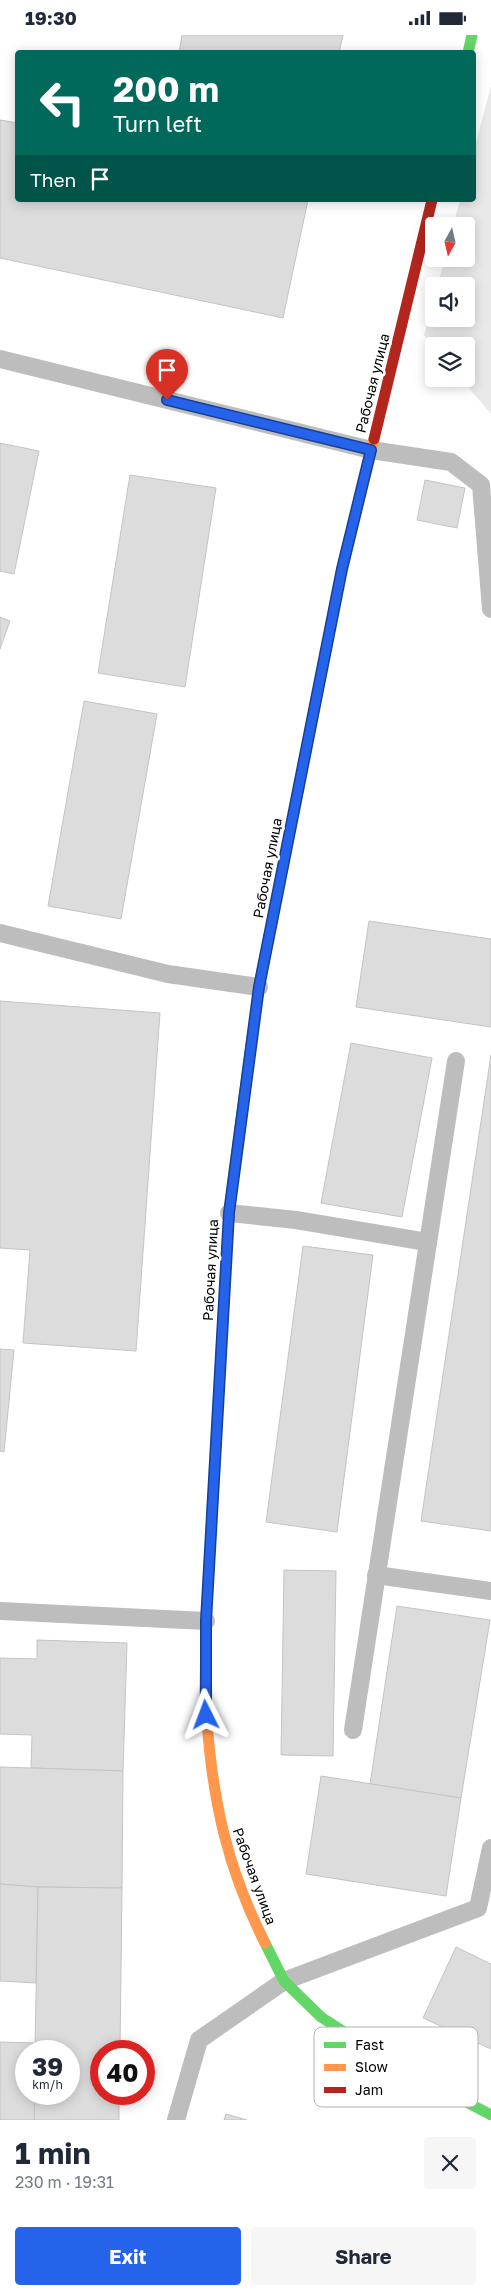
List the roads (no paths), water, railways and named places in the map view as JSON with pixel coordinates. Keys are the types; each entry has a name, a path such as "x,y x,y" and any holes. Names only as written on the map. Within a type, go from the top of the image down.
{"street":[{"path":"469,50 472,35"},
{"name":"Рабочая улица","path":"336,2027 321,2017 284,1981 254,1922 225,1845 211,1773 205,1696 206,1621 229,1213 259,987 342,569 432,202"},
{"name":"Рабочая улица","path":"476,2107 491,2115"}],"lane":[{"path":"0,359 371,450 451,462 481,485 491,609"},
{"path":"0,933 168,975 259,987"},
{"path":"353,1731 456,1061"},
{"path":"229,1213 296,1220 427,1242"},
{"path":"376,1575 491,1591"},
{"path":"0,1611 206,1621"},
{"path":"176,2120 199,2040 284,1981 478,1908 491,1848"}]}
